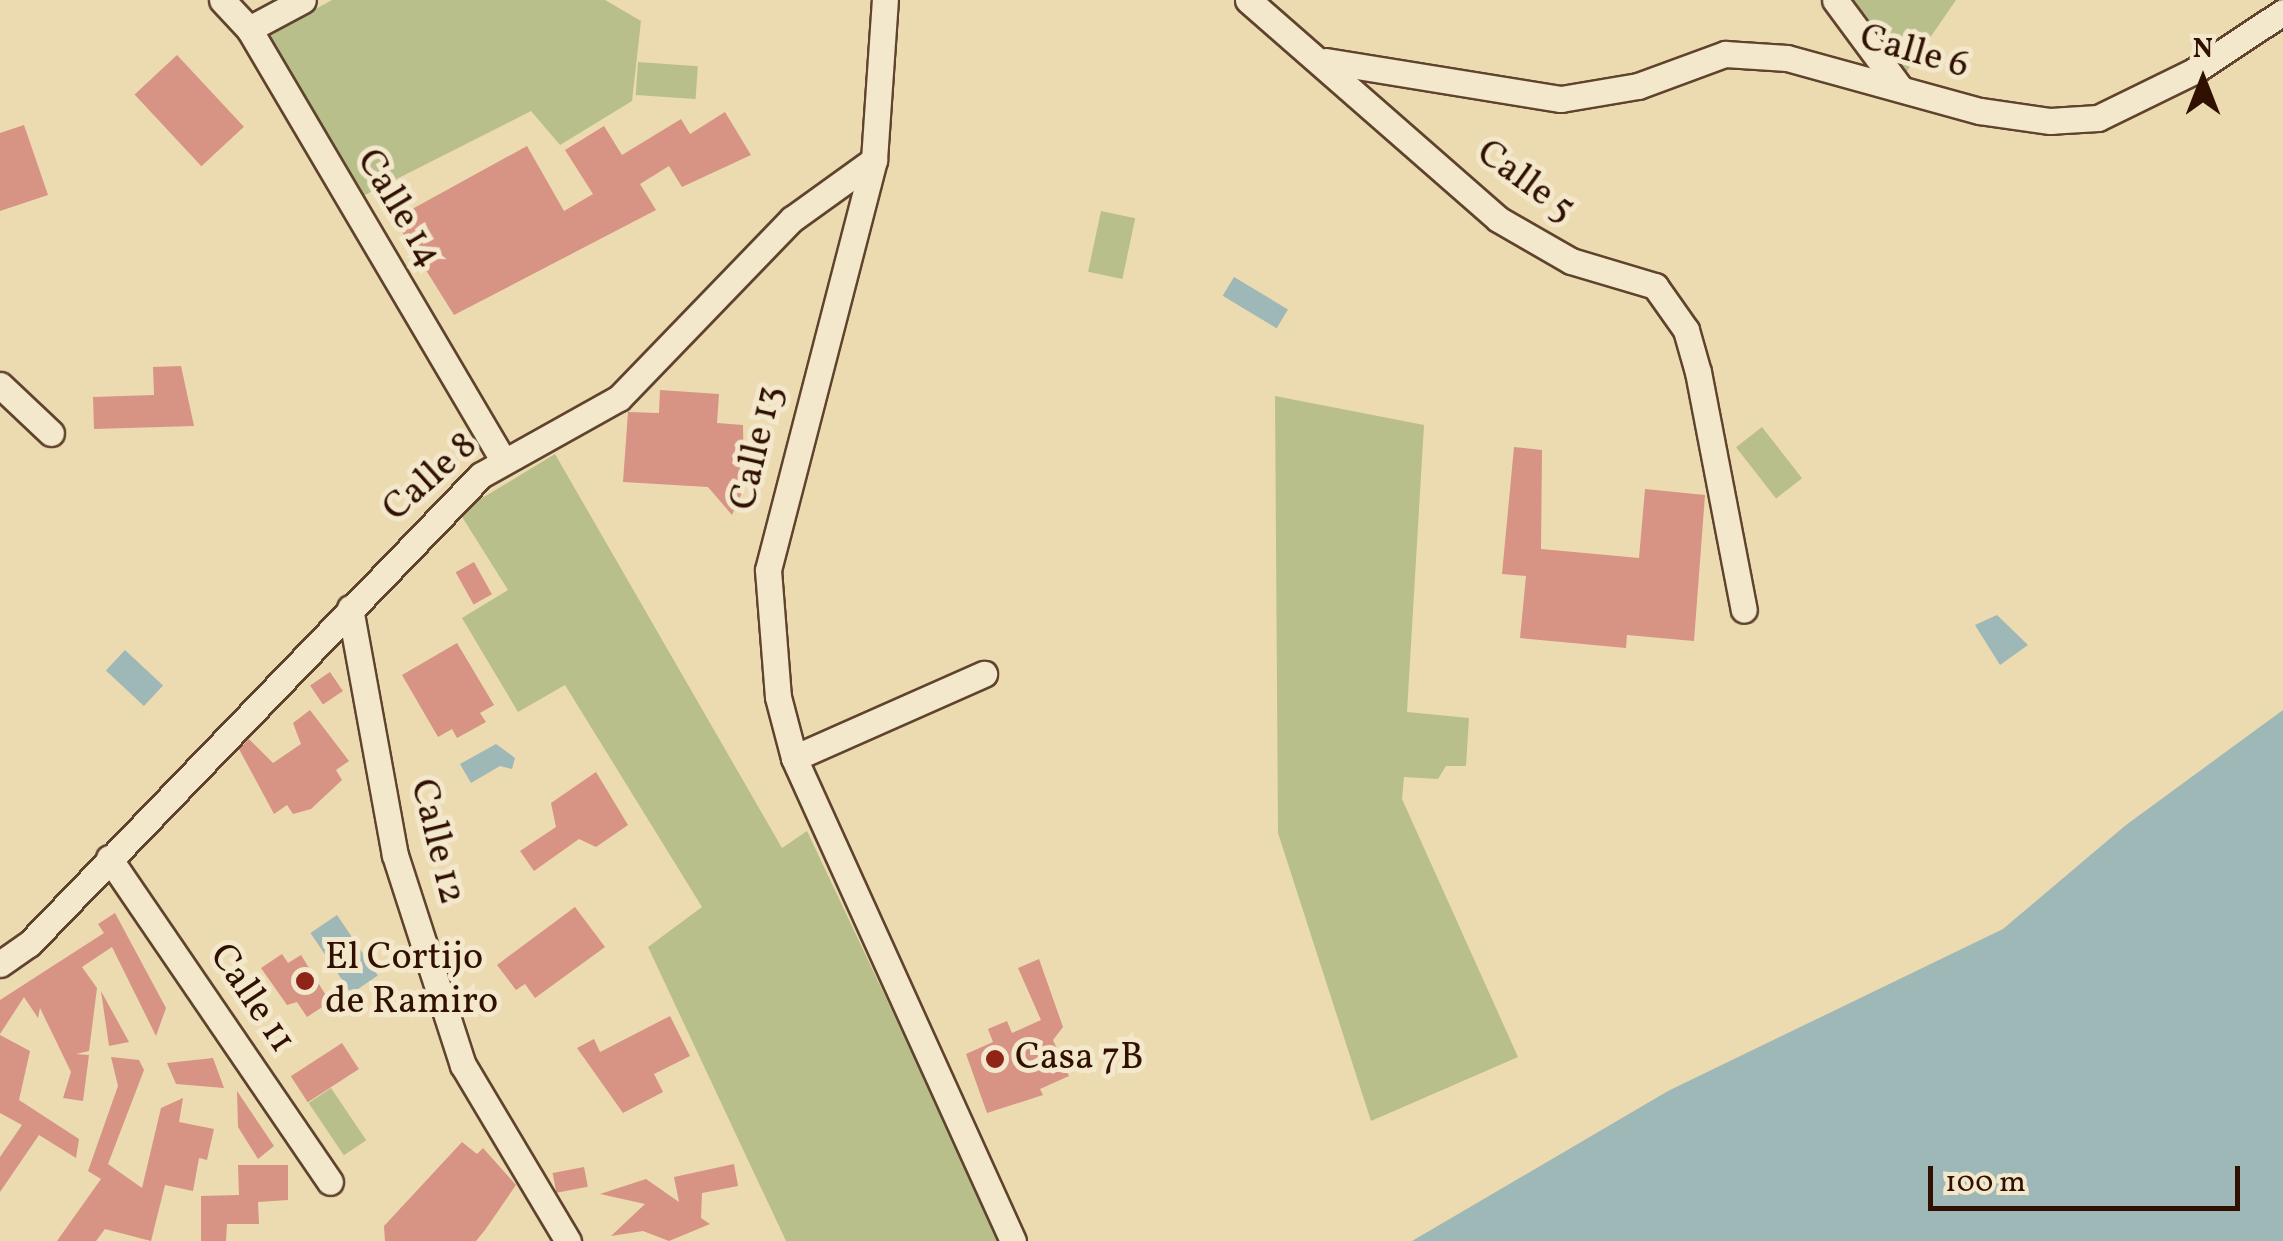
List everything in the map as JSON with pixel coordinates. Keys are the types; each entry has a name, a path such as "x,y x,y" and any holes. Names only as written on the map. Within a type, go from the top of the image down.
{"street":[{"name":"Calle 14","path":"222,0 249,30 503,460"},
{"path":"249,30 303,0"},
{"path":"874,160 884,0"},
{"name":"Calle 5","path":"1248,0 1326,61 1498,219 1570,261 1655,286 1686,330 1698,372 1744,610"},
{"path":"1835,0 1898,85"},
{"name":"Calle 6","path":"1326,61 1561,99 1638,86 1725,54 1787,58 1898,85 1980,111 2050,122 2098,118 2194,71 2283,12"},
{"name":"Calle 8","path":"0,964 110,858 350,608 503,460 619,398 792,220 874,160"},
{"name":"Calle 13","path":"874,160 768,570 778,697 794,758 1013,1241"},
{"path":"0,384 51,432"},
{"name":"Calle 12","path":"350,608 396,855 463,1065 568,1241"},
{"path":"794,758 984,674"},
{"name":"Calle 11","path":"110,858 330,1182"}],"green space":[{"path":"332,0 605,0 641,21 632,101 560,145 531,111 363,196 268,35"},
{"path":"1852,0 1956,0 1905,74"},
{"path":"638,62 698,66 696,99 636,95"},
{"path":"1101,211 1135,218 1122,279 1088,272"},
{"path":"1275,396 1424,425 1407,712 1469,718 1466,766 1446,766 1438,779 1404,777 1402,799 1518,1057 1371,1121 1278,833"},
{"path":"1762,427 1802,478 1776,499 1736,447"},
{"path":"555,454 782,848 807,831 1001,1241 786,1241 648,947 702,907 565,685 518,712 462,618 508,590 459,512"},
{"path":"331,1088 366,1140 344,1155 309,1103"}],"water":[{"path":"1234,277 1288,309 1277,328 1223,296"},
{"path":"1997,615 2028,645 2000,665 1975,625"},
{"path":"125,650 163,685 144,706 106,670"},
{"path":"2283,710 2283,1241 1412,1241 1668,1091 2003,929 2126,825"},
{"path":"496,744 515,758 512,769 500,766 471,783 460,764"},
{"path":"337,915 378,976 351,993 310,933"}],"building":[{"path":"177,55 244,127 201,166 135,95"},
{"path":"725,112 751,155 682,187 669,166 640,184 656,210 454,315 394,219 527,146 564,211 593,194 565,150 604,126 622,155 681,119 690,134"},
{"path":"24,125 48,195 0,211 0,133"},
{"path":"181,366 194,426 94,429 93,397 154,395 153,367"},
{"path":"660,390 719,394 717,423 743,425 744,488 732,515 708,487 623,482 628,412 659,413"},
{"path":"1514,447 1542,450 1541,549 1639,558 1645,489 1705,495 1694,641 1627,635 1626,648 1520,638 1526,576 1502,574"},
{"path":"474,562 492,594 474,605 456,572"},
{"path":"457,643 494,705 480,713 486,722 457,738 452,729 438,737 402,675"},
{"path":"330,672 343,691 323,704 310,685"},
{"path":"310,710 349,761 336,770 342,780 311,809 293,814 287,805 274,814 239,749 249,739 273,763 301,744 293,723"},
{"path":"596,772 628,825 596,847 579,839 534,871 520,851 556,827 551,803"},
{"path":"575,907 605,947 535,998 525,984 516,990 497,965"},
{"path":"115,913 166,1008 156,1036 112,947 82,967 97,988 89,1051 76,1054 89,1055 83,1101 63,1098 71,1072 40,1008 38,1018 24,997 0,1034 0,1000 104,933 98,924"},
{"path":"282,954 288,963 301,955 330,1002 307,1017 297,1002 287,1005 261,968"},
{"name":"Casa 7B","path":"1039,959 1063,1027 1053,1040 1069,1076 1040,1089 1043,1095 987,1113 966,1054 993,1042 988,1029 1007,1021 1012,1033 1041,1020 1018,968"},
{"path":"101,991 129,1042 109,1046"},
{"path":"670,1016 690,1056 654,1074 663,1092 623,1113 577,1048 594,1039 600,1052"},
{"path":"0,1035 30,1051 19,1100 79,1139 76,1158 39,1135 0,1192 0,1157 22,1125 0,1113"},
{"path":"342,1043 359,1069 308,1102 291,1076"},
{"path":"111,1057 139,1060 144,1070 108,1164 142,1188 161,1108 183,1098 179,1122 214,1129 207,1160 199,1158 193,1191 165,1185 151,1241 105,1229 96,1241 57,1241 101,1179 88,1171 118,1086"},
{"path":"213,1058 224,1088 176,1084 167,1063"},
{"path":"237,1091 274,1146 258,1159 238,1127"},
{"path":"462,1142 477,1154 483,1148 516,1185 485,1230 476,1241 385,1241 384,1226"},
{"path":"734,1164 738,1186 702,1193 701,1218 710,1224 669,1241 643,1231 611,1236 645,1204 600,1194 646,1179 679,1202 674,1177"},
{"path":"238,1165 288,1165 288,1200 258,1202 259,1224 227,1224 226,1241 201,1241 201,1196 239,1195"},
{"path":"584,1167 588,1187 556,1193 553,1173"}],"place":[{"name":"El Cortijo de Ramiro","path":"305,981"},
{"name":"Casa 7B","path":"995,1059"}]}
